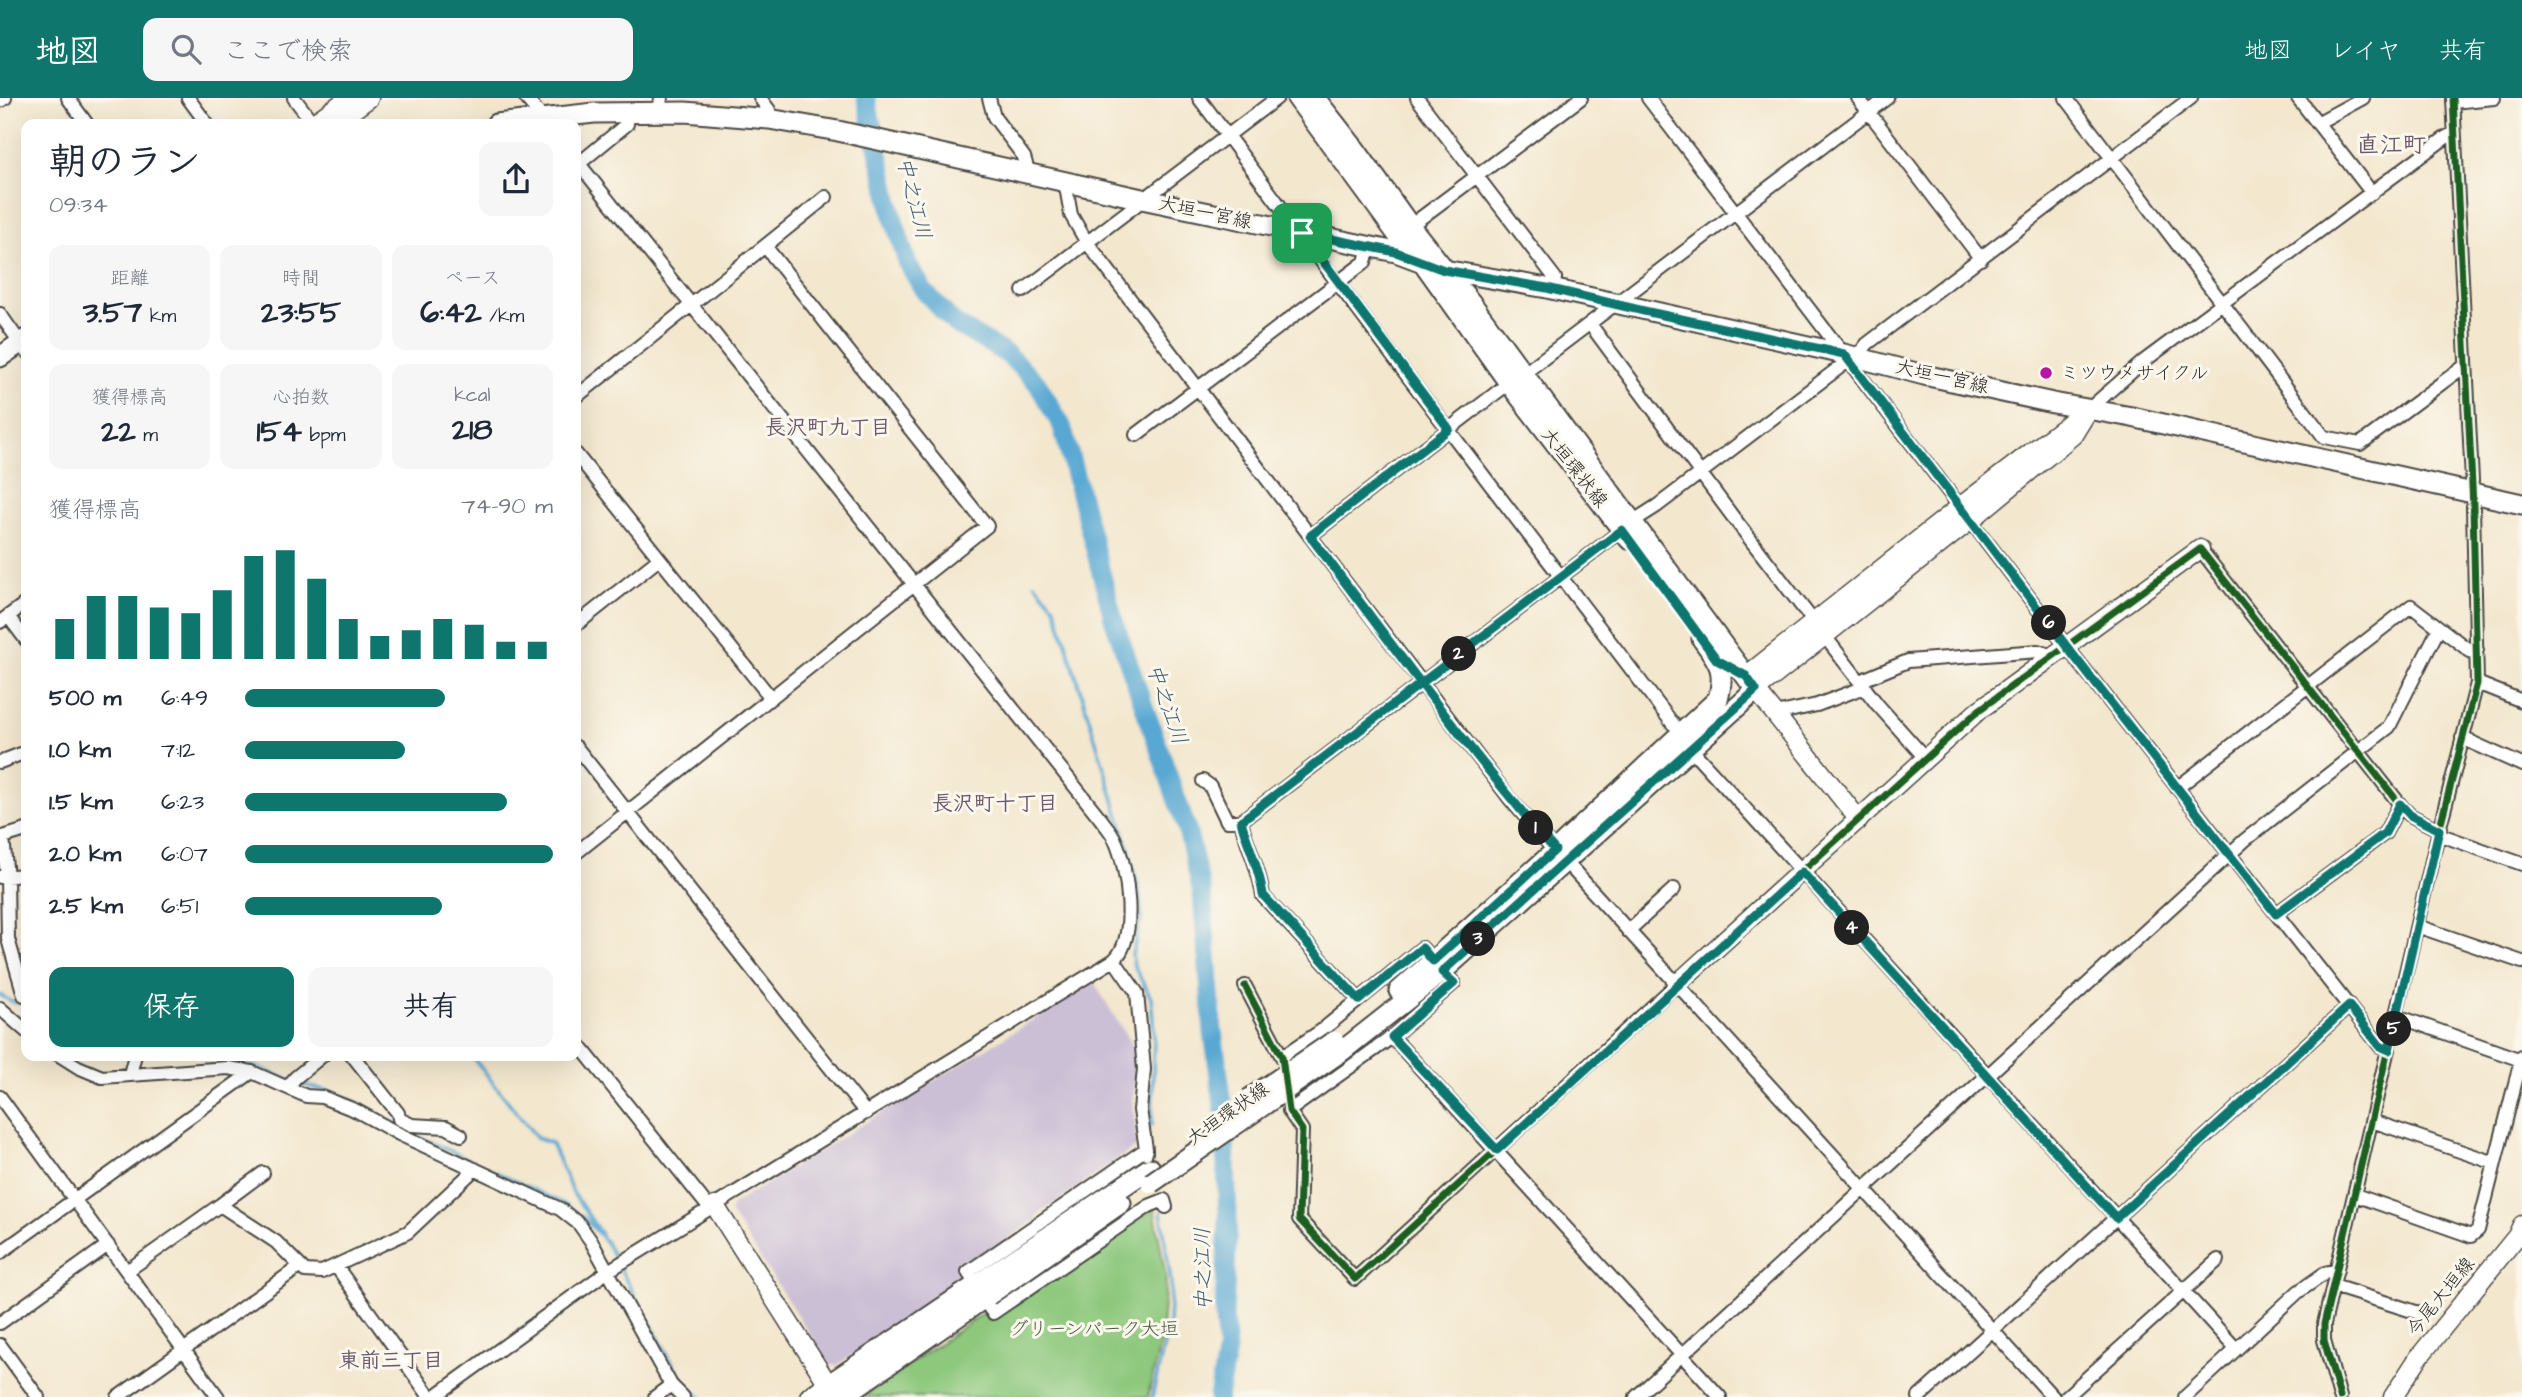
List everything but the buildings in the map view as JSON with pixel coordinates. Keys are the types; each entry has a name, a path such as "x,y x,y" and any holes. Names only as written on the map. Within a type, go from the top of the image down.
{"main road":[{"name":"大垣環状線","path":"1297,98 1392,226 1516,379 1751,683"},
{"name":"大垣環状線","path":"1315,98 1444,270 1516,379"},
{"name":"大垣一宮線","path":"563,119 628,112 660,105 838,131 1396,252 1444,270 1618,303 1924,375 2522,504"},
{"path":"0,357 21,344"},
{"name":"大垣環状線","path":"1627,526 1717,660"},
{"path":"1717,660 1751,683"},
{"path":"1717,660 1724,678 1718,699"},
{"name":"大垣環状線","path":"810,1397 836,1393 980,1292 1148,1163 1338,1046 1438,966 1560,856 1718,699 1751,683"},
{"name":"大垣環状線","path":"1560,856 1691,749 1751,683"}],"street":[{"path":"0,102 5,98"},
{"path":"68,98 83,119"},
{"path":"188,98 203,119"},
{"path":"295,98 309,119"},
{"path":"319,119 349,98"},
{"path":"341,119 369,98"},
{"path":"526,98 543,119"},
{"path":"760,98 769,110 769,119"},
{"path":"989,98 994,117 1024,158 1029,174"},
{"path":"1199,98 1673,724"},
{"path":"1023,290 1277,98"},
{"path":"1417,98 1555,278 1553,289"},
{"path":"1410,226 1581,98"},
{"path":"1648,98 1850,357 1966,513 2060,652 2177,788 2380,1046 2389,1050"},
{"path":"1858,98 1981,259"},
{"path":"1310,536 1887,98"},
{"path":"2066,98 2323,438 2360,444 2466,365"},
{"path":"1203,781 1210,786 1227,821 1241,821 2191,98"},
{"path":"2298,98 2372,193"},
{"path":"2317,123 2363,98"},
{"path":"2472,481 2453,100 2494,98"},
{"path":"581,160 627,124 628,112"},
{"path":"1859,820 1751,683 1966,513 2074,434 2089,409 2144,361 2454,133"},
{"path":"336,1266 432,1397 608,1271 1114,960 1121,953 1128,922 1128,886 1115,840 581,168"},
{"path":"1065,181 1071,215 1086,241 1510,799 2053,1397"},
{"path":"581,393 826,197"},
{"path":"581,849 987,526 765,246"},
{"path":"1136,435 1365,262 1369,247"},
{"path":"0,314 21,338"},
{"path":"1590,324 1863,684 1926,759"},
{"path":"581,460 771,698"},
{"path":"2340,1397 2324,1340 2324,1324 2438,832 2477,683 2473,506"},
{"path":"1245,986 1282,1057 1321,1031 1422,948 1454,983 1392,1037 1289,1111 1301,1130 1299,1219 1355,1279 1979,710 2200,549 2410,815 2438,832 2522,864"},
{"path":"581,621 659,559"},
{"path":"2177,788 2411,606 2470,651 2477,650"},
{"path":"21,607 4,619 21,635"},
{"path":"1636,1397 2245,840 2389,727 2439,628"},
{"path":"1774,713 1818,705 1908,662 2038,651 2060,652"},
{"path":"2477,683 2522,701"},
{"path":"2462,738 2522,765"},
{"path":"1691,749 2236,1349"},
{"path":"581,753 866,1113"},
{"path":"0,762 21,754"},
{"path":"2276,914 2385,833 2400,804"},
{"path":"1241,821 1248,849 1261,880 1263,895 1359,1000"},
{"path":"21,832 3,837 8,939 21,990"},
{"path":"1628,931 1674,889"},
{"path":"2417,926 2522,962"},
{"path":"1114,960 1137,993 1144,1069 1140,1110 1148,1163 968,1272 993,1312 1149,1206 1164,1200 1166,1207"},
{"path":"21,999 3,1010 21,1026"},
{"path":"1919,1397 2349,1006"},
{"path":"2355,1195 2470,1236 2478,1230 2522,1058 2397,1016"},
{"path":"1392,1037 1720,1397"},
{"path":"581,1047 712,1207 836,1393"},
{"path":"68,1061 102,1077 228,1068 290,1083 306,1096 322,1097 357,1111 561,1209 579,1224 671,1385 683,1397"},
{"path":"130,1074 133,1061"},
{"path":"290,1083 316,1061"},
{"path":"357,1061 398,1113 399,1119 412,1125 446,1127 461,1135"},
{"path":"0,1254 252,1072"},
{"path":"0,1097 218,1397"},
{"path":"2372,1121 2495,1163"},
{"path":"220,1205 276,1242 304,1271 322,1272 408,1232 475,1168"},
{"path":"127,1271 263,1173"},
{"name":"今尾大垣線","path":"2393,1397 2419,1357 2517,1236 2522,1225"},
{"path":"0,1323 108,1245"},
{"path":"2066,1397 2218,1260"},
{"path":"118,1397 299,1267"},
{"path":"2185,1397 2298,1292 2325,1273 2337,1269"},
{"path":"2333,1286 2419,1313"},
{"path":"0,1345 38,1397"},
{"path":"654,1397 671,1385"}],"shaded area":[{"path":"1094,982 1134,1049 1136,1072 1133,1101 1137,1146 961,1272 965,1279 836,1366 829,1364 730,1212 732,1205"}],"green space":[{"name":"グリーンパーク大垣","path":"1154,1207 1166,1279 1161,1340 1148,1397 863,1397 984,1312 989,1320"}],"waterway":[{"name":"中之江川","path":"866,98 894,220 907,262 924,291 954,323 1008,355 1037,383 1062,426 1114,621 1187,829 1202,892 1213,1032 1224,1112 1228,1218 1224,1317 1227,1350 1218,1397"},
{"path":"1035,583 1055,607 1128,846 1140,896 1141,917 1132,955 1134,966 1151,998 1154,1031 1152,1125"},
{"path":"0,995 14,1003 21,1002"},
{"path":"229,1061 256,1066 289,1080"},
{"path":"476,1061 537,1138 551,1143 573,1193 601,1234"},
{"path":"296,1083 333,1092 362,1105 410,1132 566,1205 587,1221 606,1242"},
{"path":"1152,1397 1169,1324 1171,1282 1161,1212"},
{"path":"605,1241 617,1262"},
{"path":"620,1269 680,1376 690,1389 701,1397"}],"cycle path":[{"path":"2340,1397 2324,1340 2324,1324 2439,830 2477,683 2473,506 2453,98"},
{"path":"1245,986 1282,1057 1289,1111 1302,1130 1299,1219 1355,1279 1979,710 2200,549 2402,807 2410,815 2439,830"}],"place":[{"name":"ミツウメサイクル","path":"2046,373"}],"district":[{"name":"直江町","path":"2391,145"},
{"name":"長沢町九丁目","path":"828,427"},
{"name":"長沢町十丁目","path":"995,803"},
{"name":"東前三丁目","path":"391,1360"}],"route":[{"path":"1302,233 1396,252 1444,270 1547,288 1844,354 2067,647 2276,914 2385,833 2400,804 2410,815 2439,830 2389,1050 2380,1046 2349,1006 2116,1218 1802,872 1497,1150 1392,1037 1454,983 1442,972 1756,690 1746,676 1717,660 1622,530 1562,577 1422,683 1241,821 1248,849 1261,880 1263,895 1359,1000 1422,948 1433,961 1555,850 1510,799 1422,683 1310,536 1449,429 1302,233"}]}
